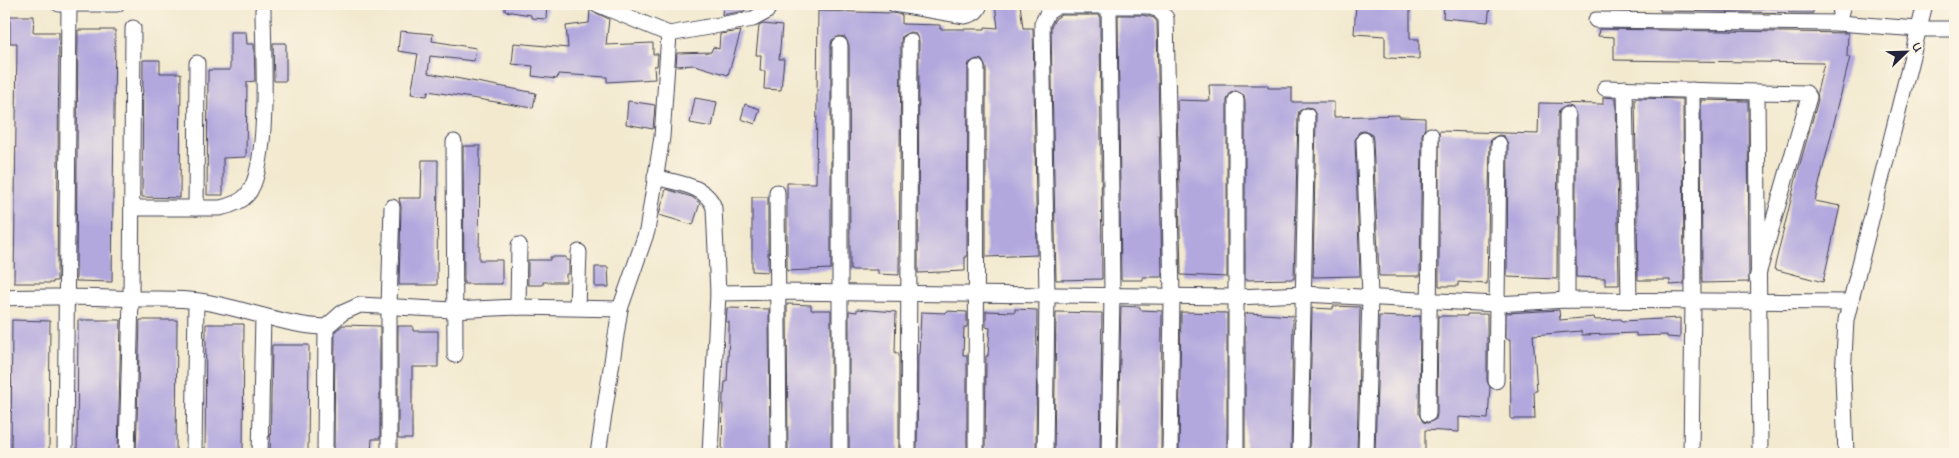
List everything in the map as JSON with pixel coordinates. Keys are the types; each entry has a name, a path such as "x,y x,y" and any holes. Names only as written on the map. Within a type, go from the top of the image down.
{"street":[{"path":"59,4 117,4"},
{"path":"66,454 69,4"},
{"path":"596,4 669,34 753,19 766,12 771,4"},
{"path":"894,4 965,16 978,10 980,4"},
{"path":"1838,22 1843,4"},
{"path":"1846,454 1844,346 1849,302 1924,4"},
{"path":"1109,5 1112,295 1109,454"},
{"path":"1045,454 1048,295 1042,24 1048,12 1058,6 1109,5 1154,8 1166,11 1172,296 1170,454"},
{"path":"132,208 220,208 239,201 247,194 258,170 262,143 263,10"},
{"path":"1596,20 1838,22 1918,29 1955,29"},
{"path":"127,454 131,298 133,28"},
{"path":"598,454 620,309 647,231 662,137 669,34"},
{"path":"908,454 910,41"},
{"path":"840,45 840,454"},
{"path":"196,208 197,63"},
{"path":"976,454 977,68"},
{"path":"1605,88 1806,93 1809,95 1757,278"},
{"path":"1625,88 1629,300"},
{"path":"1691,454 1693,301 1692,90"},
{"path":"1757,92 1757,278 1760,454"},
{"path":"1236,100 1236,454"},
{"path":"1567,115 1567,300"},
{"path":"1300,454 1307,116"},
{"path":"1428,414 1431,135"},
{"path":"1364,140 1370,296 1366,454"},
{"path":"454,142 455,355"},
{"path":"1496,381 1499,144"},
{"path":"655,177 702,191 712,202 714,208 718,293 710,454"},
{"path":"777,192 779,454"},
{"path":"389,454 389,307 392,207"},
{"path":"518,307 519,245"},
{"path":"577,307 579,252"},
{"path":"718,293 1237,297 1303,294 1496,304 1567,300 1849,302"},
{"path":"4,298 67,296 196,300 239,308 263,316 312,327 326,327 342,313 360,305 454,310 518,307 620,309"},
{"path":"194,454 196,300"},
{"path":"260,454 263,316"},
{"path":"325,454 326,327"}],"building":[{"path":"505,4 547,4 546,19 531,18 531,15 505,11"},
{"path":"723,4 744,4 745,11 722,15"},
{"path":"995,4 1020,4 1023,28 1033,28 1037,255 986,257 986,68 982,60 977,59 969,63 968,68 967,257 965,257 965,271 918,273 919,41 915,33 910,32 902,36 901,41 899,275 878,274 878,270 850,270 849,45 845,37 840,36 832,40 831,45 831,269 787,271 787,183 816,183 818,11 893,13 902,15 902,24 940,25 940,29 985,29 985,27 998,28"},
{"path":"1356,4 1410,4 1410,39 1419,39 1419,59 1385,58 1385,36 1354,34"},
{"path":"1444,4 1490,4 1488,22 1443,18"},
{"path":"1660,4 1813,4 1813,13 1660,11"},
{"path":"590,10 609,19 606,45 653,43 653,54 658,54 657,66 654,66 655,79 607,82 607,77 558,74 557,79 532,76 533,66 512,64 514,43 568,48 566,26 589,23"},
{"path":"1061,15 1100,15 1102,279 1056,280 1051,27 1055,19"},
{"path":"1118,15 1143,15 1154,18 1157,22 1162,277 1143,277 1143,280 1121,280"},
{"path":"10,16 34,16 33,32 59,32 57,281 53,281 53,283 14,283 17,43 10,43"},
{"path":"763,24 782,26 779,59 784,59 781,90 764,89 765,71 760,71 761,55 756,55 759,26"},
{"path":"1599,29 1848,33 1847,57 1850,57 1815,201 1840,206 1823,282 1774,269 1818,100 1817,92 1824,63 1614,60 1614,37 1598,36"},
{"path":"78,30 115,30 112,282 76,281"},
{"path":"400,31 433,34 432,41 476,48 474,61 430,56 428,73 536,93 533,108 428,91 427,96 411,94 418,54 398,51"},
{"path":"741,31 728,75 695,65 676,66 677,53 711,52 713,47 719,49 720,34"},
{"path":"230,32 246,32 247,44 254,44 255,81 247,82 246,157 223,158 223,195 207,195 208,70 230,70"},
{"path":"273,43 286,43 286,81 274,81"},
{"path":"143,60 160,60 160,73 181,73 180,198 142,197"},
{"path":"1209,85 1268,85 1268,88 1292,88 1292,102 1334,102 1334,117 1399,115 1399,117 1425,118 1425,128 1422,135 1420,276 1379,276 1373,140 1372,135 1364,131 1359,132 1355,140 1360,276 1313,277 1316,116 1312,108 1307,107 1299,111 1298,116 1294,279 1245,280 1245,100 1244,95 1236,91 1231,92 1227,100 1227,277 1181,275 1177,100 1210,101"},
{"path":"1603,97 1616,98 1619,285 1605,285 1605,278 1576,277 1576,115 1572,107 1567,106 1559,110 1558,115 1557,279 1507,277 1508,144 1504,136 1499,135 1491,139 1490,144 1487,284 1458,282 1458,286 1439,286 1439,131 1538,134 1539,103 1603,104"},
{"path":"695,98 717,102 712,127 690,123"},
{"path":"1635,98 1683,99 1684,284 1670,285 1670,280 1638,280"},
{"path":"1701,100 1748,101 1749,282 1702,283"},
{"path":"628,101 655,105 653,129 626,124"},
{"path":"745,104 760,109 755,124 741,119"},
{"path":"463,146 480,146 479,260 502,260 502,284 464,284"},
{"path":"422,160 438,160 437,285 399,285 401,207 399,198 421,198"},
{"path":"666,189 692,197 700,203 693,225 659,215"},
{"path":"752,197 768,197 768,272 752,271"},
{"path":"550,257 566,257 566,260 569,260 569,274 566,274 566,282 543,282 543,285 528,285 528,260 550,260"},
{"path":"595,267 608,267 609,287 595,287"},
{"path":"787,304 811,305 811,310 831,310 831,454 788,454"},
{"path":"1121,306 1140,307 1140,310 1162,311 1161,454 1118,454"},
{"path":"1333,306 1360,307 1357,454 1309,454 1312,308 1333,309"},
{"path":"727,308 769,309 770,454 722,453 723,394 725,382 727,382 729,337 729,322 726,322"},
{"path":"857,309 896,312 895,353 899,353 899,454 849,452 849,311 857,312"},
{"path":"1015,309 1037,310 1036,454 985,454 986,356 988,356 990,328 986,327 986,311 1015,312"},
{"path":"1559,310 1560,320 1594,317 1595,320 1621,319 1622,321 1680,318 1680,338 1667,337 1667,335 1636,336 1636,333 1582,335 1581,331 1533,335 1537,391 1534,391 1535,419 1511,419 1510,339 1506,339 1506,313"},
{"path":"946,311 967,312 967,327 964,327 963,355 967,355 967,453 917,454 918,354 921,312 946,313"},
{"path":"1056,312 1102,313 1100,454 1054,454"},
{"path":"1181,312 1227,313 1227,454 1179,454"},
{"path":"1245,314 1293,316 1291,454 1245,454"},
{"path":"1467,314 1487,314 1487,381 1490,387 1488,419 1459,417 1459,432 1425,430 1425,454 1375,454 1379,316 1420,316 1419,414 1423,422 1428,423 1436,419 1437,414 1438,316 1467,316"},
{"path":"12,320 50,321 49,454 11,454"},
{"path":"78,320 121,320 118,454 77,454"},
{"path":"140,320 177,320 176,454 136,454"},
{"path":"206,324 244,324 243,454 205,454"},
{"path":"343,325 380,326 380,439 372,439 371,454 334,454 335,331"},
{"path":"398,326 413,326 413,331 438,331 438,367 412,367 412,439 398,439"},
{"path":"272,345 309,345 308,454 270,454"}]}
